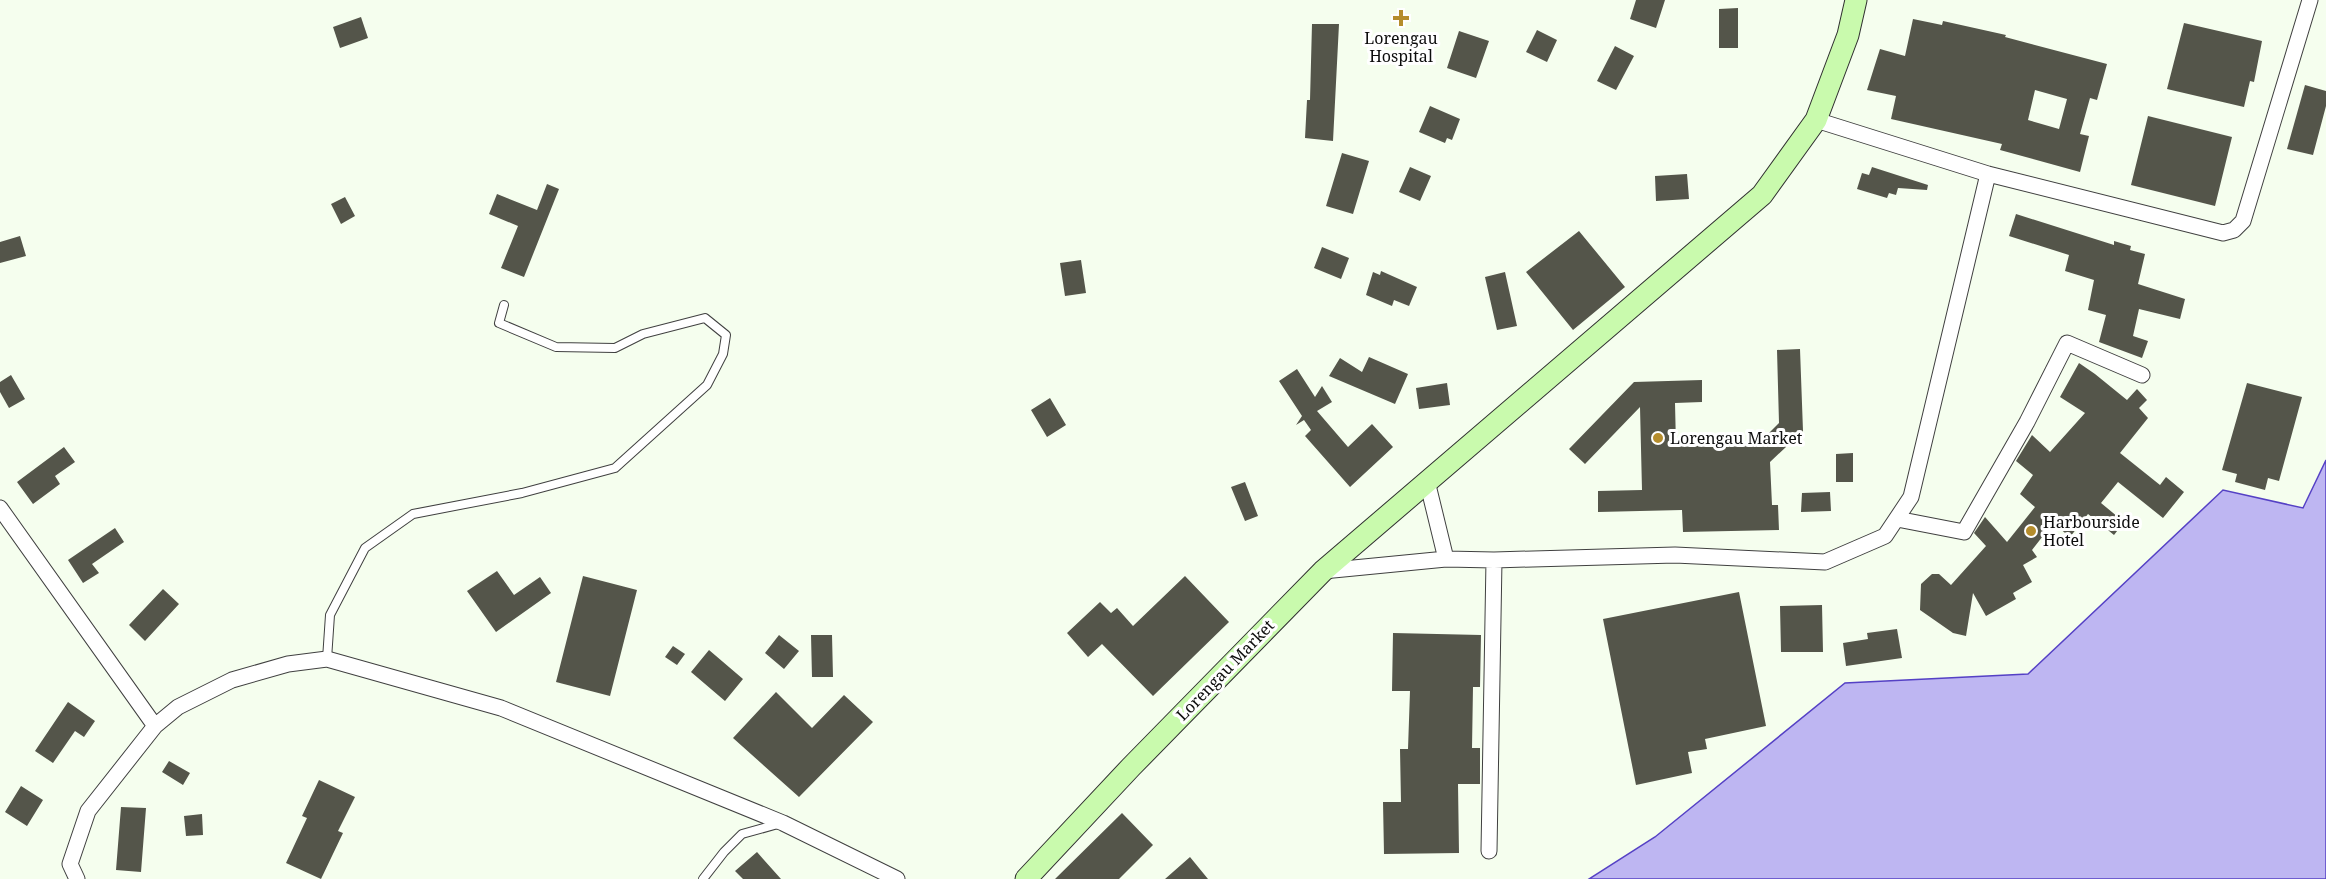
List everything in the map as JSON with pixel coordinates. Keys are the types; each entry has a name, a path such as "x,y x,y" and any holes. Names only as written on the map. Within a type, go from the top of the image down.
{"main road":[{"name":"Lorengau Market","path":"1026,879 1170,726 1323,571 1762,195 1816,120 1848,35 1856,0"}],"street":[{"path":"1816,120 1988,174 2223,233 2234,230 2243,221 2310,0"},
{"path":"1323,571 1446,559 1494,560 1674,555 1825,562 1885,536 1911,497 1988,174"},
{"path":"1897,519 1964,532 2027,422 2067,343 2142,375"},
{"path":"1427,481 1446,559"},
{"path":"0,508 155,726"},
{"path":"1489,851 1494,560"},
{"path":"77,879 70,864 88,811 155,726 178,708 232,680 288,664 327,659 501,708 783,823 897,879"}],"lane":[{"path":"327,659 330,615 365,548 413,514 522,493 615,468 707,385 723,354 726,335 705,318 643,334 615,348 556,347 499,323 504,305"},
{"path":"703,879 724,852 742,834 783,823"}],"shaded area":[{"path":"2326,460 2326,879 1589,879 1655,837 1845,683 2028,674 2223,490 2303,508"}],"building":[{"path":"1636,0 1665,0 1656,28 1630,19"},
{"path":"1738,8 1738,48 1719,48 1719,9"},
{"path":"361,17 368,38 340,48 333,27"},
{"path":"1913,19 1942,25 1943,21 2006,35 2005,37 2107,64 2097,100 2090,98 2080,134 2089,136 2080,172 2000,150 2002,144 1891,119 1896,96 1867,90 1880,49 1905,56","holes":["2035,90 2067,99 2059,129 2028,120"]},
{"path":"2184,23 2262,41 2254,82 2250,81 2244,107 2167,89"},
{"path":"1312,24 1339,24 1333,141 1305,138 1307,100 1310,100"},
{"path":"1537,30 1557,40 1547,62 1526,52"},
{"path":"1459,31 1489,41 1476,78 1447,68"},
{"path":"1615,46 1634,56 1616,90 1597,81"},
{"path":"2305,85 2326,91 2326,106 2313,155 2287,149"},
{"path":"1430,106 1460,119 1452,140 1447,138 1445,143 1419,132"},
{"path":"2148,116 2232,137 2215,206 2131,185"},
{"path":"1342,153 1369,161 1353,214 1326,206"},
{"path":"1410,167 1431,176 1420,201 1399,192"},
{"path":"1872,167 1928,185 1927,190 1898,188 1896,195 1889,193 1887,198 1857,189 1862,173 1869,175"},
{"path":"1687,174 1689,199 1656,201 1655,176"},
{"path":"547,184 559,189 524,277 501,268 518,226 489,214 497,194 537,210"},
{"path":"345,197 355,216 341,224 331,204"},
{"path":"2016,214 2114,245 2114,241 2131,246 2130,250 2145,254 2138,284 2185,299 2180,319 2139,309 2133,336 2148,341 2142,358 2099,342 2106,315 2088,310 2094,280 2065,271 2069,255 2009,236"},
{"path":"1579,231 1625,287 1573,330 1526,272"},
{"path":"20,236 26,256 0,263 0,242"},
{"path":"1322,247 1349,258 1341,279 1314,268"},
{"path":"1081,260 1086,293 1065,296 1060,263"},
{"path":"1381,271 1417,287 1409,306 1394,300 1392,306 1366,295 1373,272 1380,275"},
{"path":"1505,272 1517,326 1497,330 1485,277"},
{"name":"Lorengau Market","path":"1800,349 1803,431 1770,462 1772,505 1778,505 1779,530 1683,532 1682,510 1598,512 1598,491 1642,490 1640,407 1585,464 1569,449 1634,382 1702,380 1702,402 1675,403 1676,446 1757,445 1779,423 1777,350"},
{"path":"1369,357 1408,374 1395,404 1329,376 1340,358 1362,372"},
{"name":"Harbourside Hotel","path":"2079,363 2127,400 2137,389 2147,400 2139,408 2148,418 2120,453 2160,485 2166,477 2184,492 2163,518 2118,482 2101,503 2124,522 2114,535 2088,514 2070,537 2053,523 2032,550 2037,557 2023,565 2032,582 2013,593 2016,599 1986,616 1973,593 1966,636 1953,633 1920,610 1921,584 1932,574 1939,574 1951,585 1986,546 1974,533 1985,517 2007,542 2035,507 2020,494 2033,475 2016,461 2032,435 2050,452 2085,413 2060,397"},
{"path":"1297,369 1315,397 1322,386 1332,402 1317,411 1348,447 1372,424 1393,447 1350,487 1305,436 1311,430 1304,420 1296,425 1302,416 1279,381"},
{"path":"11,375 25,399 9,408 0,392 0,382"},
{"path":"1447,383 1450,405 1419,409 1416,388"},
{"path":"2247,383 2302,397 2279,481 2268,478 2265,490 2235,482 2237,474 2222,470"},
{"path":"1050,398 1066,425 1047,437 1031,410"},
{"path":"64,447 75,462 55,476 60,484 33,504 17,482"},
{"path":"1853,453 1853,482 1836,482 1836,454"},
{"path":"1245,482 1258,516 1245,521 1231,487"},
{"path":"1830,492 1831,511 1801,512 1802,493"},
{"path":"115,528 124,542 92,564 99,573 83,583 68,560"},
{"path":"497,571 514,595 540,577 551,593 496,632 467,591"},
{"path":"583,576 637,590 610,696 556,682"},
{"path":"1185,576 1229,622 1153,696 1102,644 1088,657 1067,633 1100,602 1111,613 1117,608 1133,626"},
{"path":"163,589 179,604 145,641 129,625"},
{"path":"1739,592 1766,726 1705,739 1707,749 1688,752 1692,773 1636,785 1603,619"},
{"path":"1822,605 1823,652 1781,652 1780,606"},
{"path":"1897,629 1902,658 1846,666 1843,643 1868,639 1867,633"},
{"path":"1393,633 1481,635 1480,687 1473,687 1472,748 1480,748 1480,784 1458,784 1459,853 1384,854 1383,802 1401,802 1400,749 1408,749 1410,691 1392,691"},
{"path":"779,635 799,651 784,669 765,653"},
{"path":"811,635 832,635 833,677 812,677"},
{"path":"673,646 685,654 677,665 665,657"},
{"path":"709,650 743,679 725,701 691,672"},
{"path":"776,692 812,728 844,695 873,722 799,797 733,738"},
{"path":"68,702 95,721 84,737 75,731 53,763 35,751"},
{"path":"169,761 190,773 183,785 162,772"},
{"path":"319,780 355,797 338,831 343,833 321,879 286,863 307,818 302,816"},
{"path":"21,786 43,800 27,826 5,812"},
{"path":"121,807 146,808 141,872 116,870"},
{"path":"1122,813 1153,845 1119,879 1055,879"},
{"path":"202,814 203,835 186,836 184,816"},
{"path":"757,852 781,879 743,879 735,871"},
{"path":"1190,857 1208,879 1165,879"}],"place":[{"name":"Lorengau Hospital","path":"1401,18"},
{"name":"Lorengau Market","path":"1658,438"},
{"name":"Harbourside Hotel","path":"2031,531"}]}
